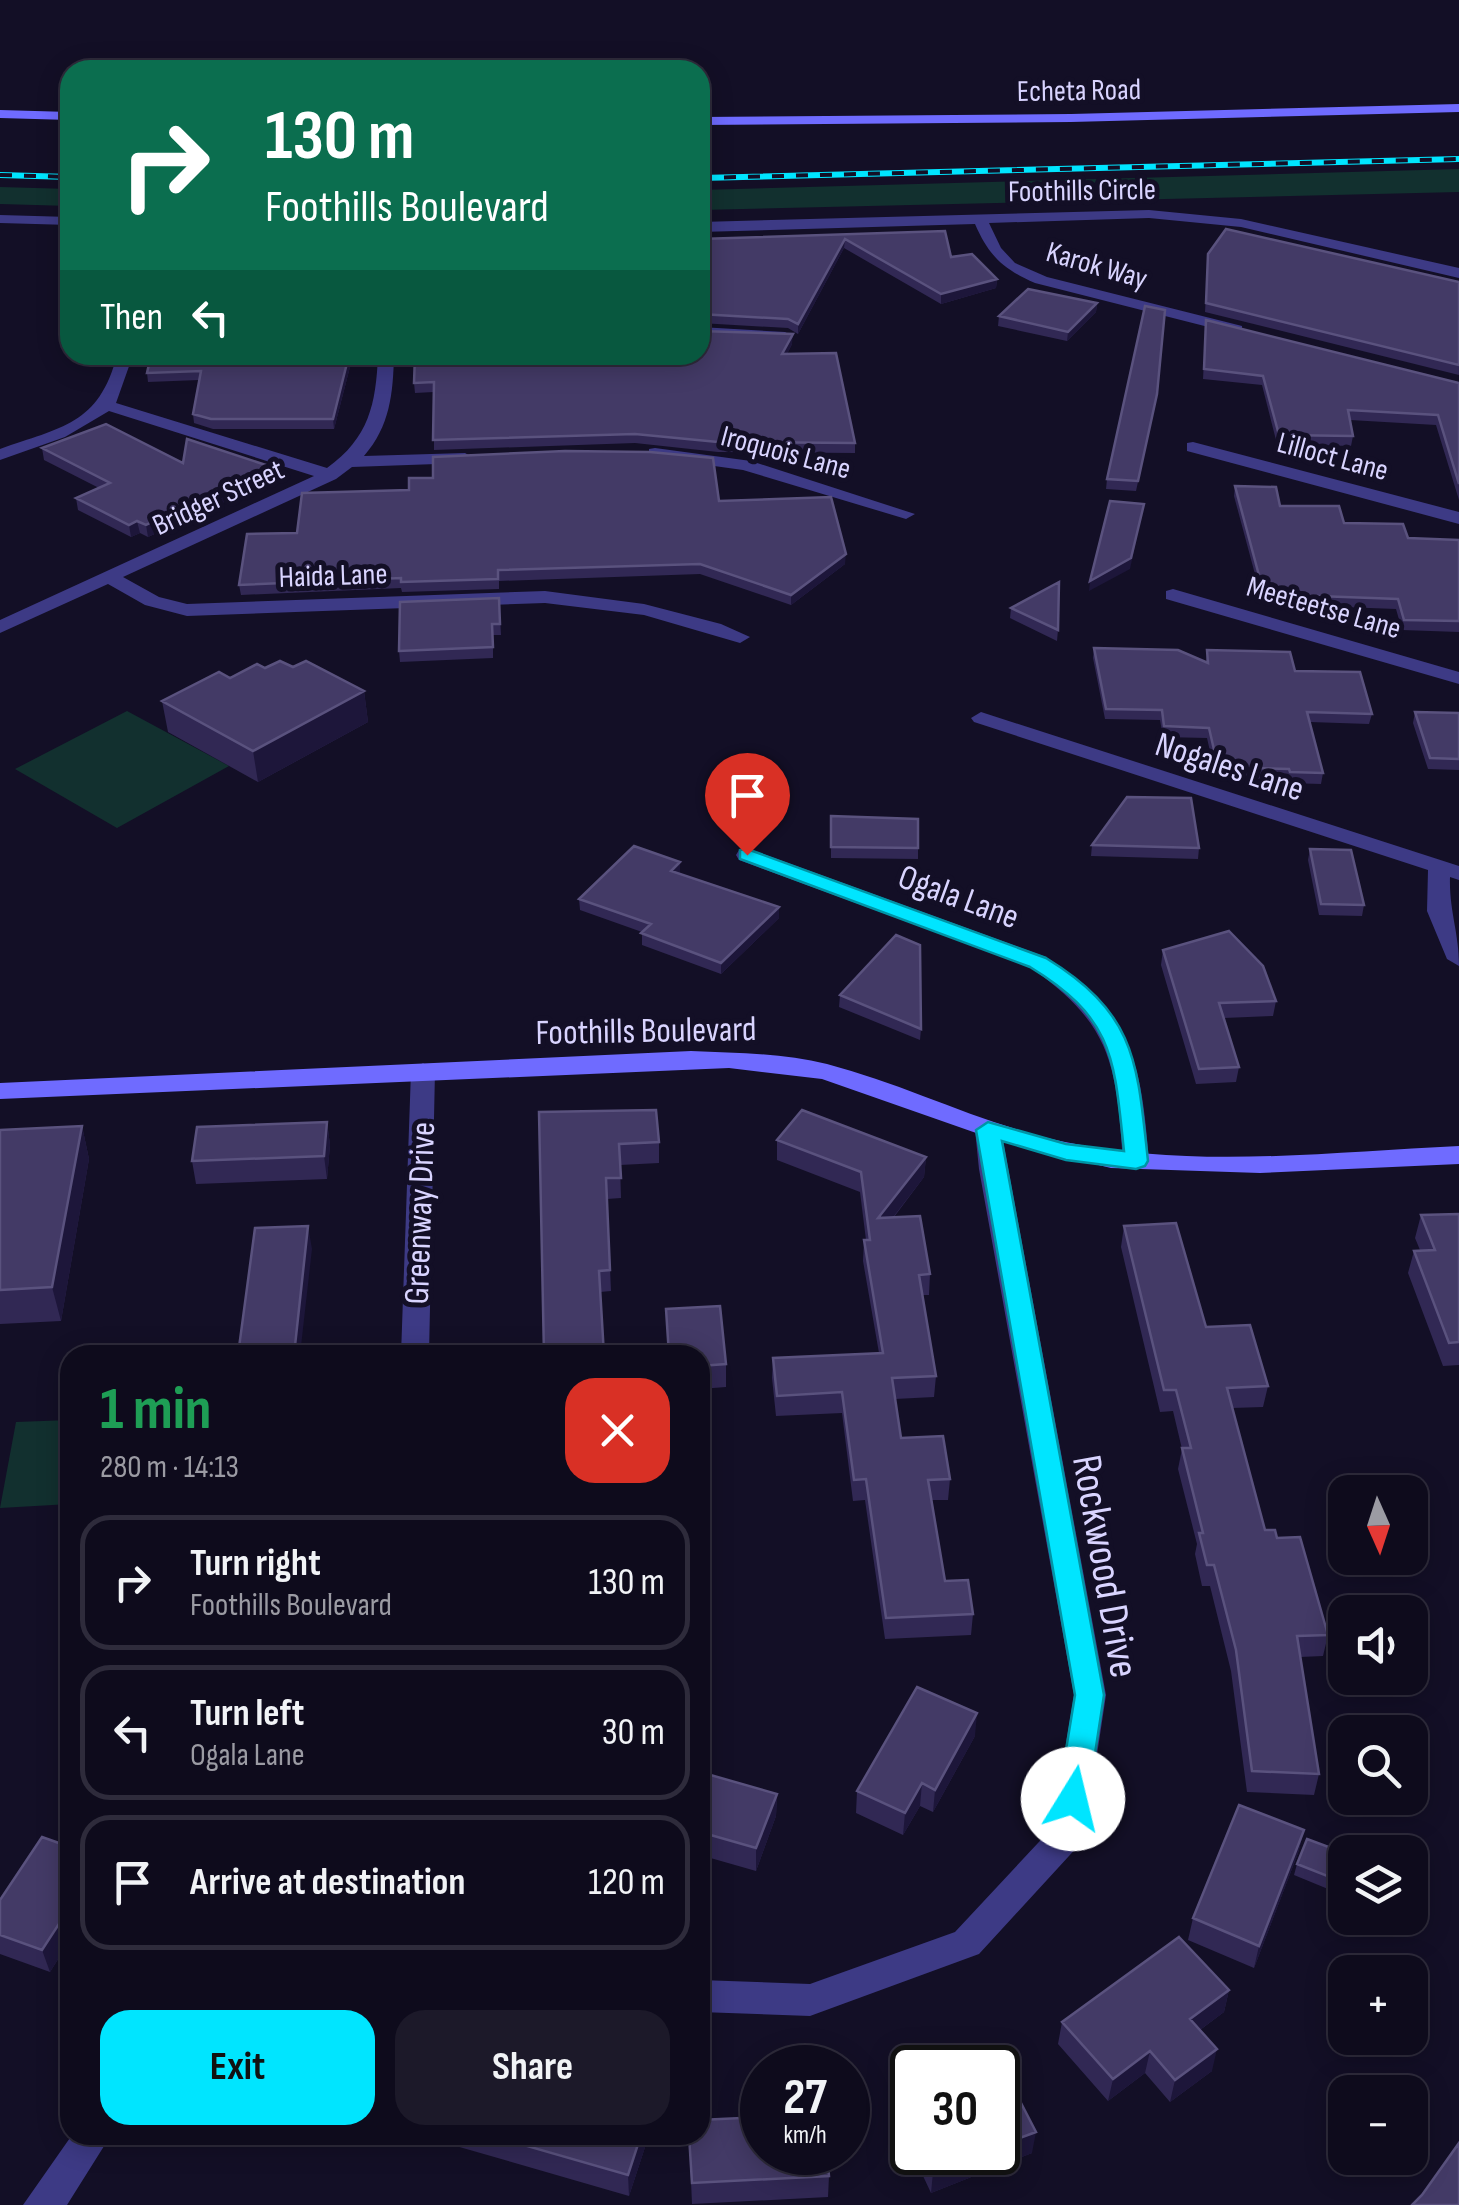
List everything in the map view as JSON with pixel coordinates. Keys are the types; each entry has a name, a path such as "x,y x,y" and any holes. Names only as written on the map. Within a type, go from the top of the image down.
{"street":[{"name":"Echeta Road","path":"710,121 1051,119 1459,108"},
{"path":"0,114 60,116"},
{"name":"Foothills Circle","path":"710,227 1149,214 1241,224 1459,273"},
{"path":"0,218 60,221"},
{"name":"Karok Way","path":"980,219 994,250 1010,266 1041,280 1250,332"},
{"path":"1382,255 1401,237"},
{"path":"710,333 788,337"},
{"path":"0,456 77,424 106,405 122,365"},
{"name":"Bridger Street","path":"0,627 330,476 350,462 374,436 385,406 386,365"},
{"path":"106,405 330,476"},
{"name":"Lilloct Lane","path":"1193,447 1459,518"},
{"name":"Iroquois Lane","path":"635,452 745,465 906,514"},
{"path":"350,462 483,457"},
{"name":"Haida Lane","path":"109,578 152,601 187,610 546,597 602,600 663,610 740,637"},
{"name":"Meeteetse Lane","path":"1173,595 1459,678"},
{"name":"Nogales Lane","path":"981,718 1449,871"},
{"name":"Ogala Lane","path":"747,855 1038,962 1075,985 1105,1018 1126,1063 1136,1161"},
{"path":"1449,871 1438,911 1459,958"},
{"name":"Foothills Boulevard","path":"0,1091 691,1059 773,1063 839,1075 988,1130 1066,1152 1136,1161 1198,1164 1459,1155"},
{"name":"Greenway Drive","path":"415,1345 423,1071"},
{"name":"Rockwood Drive","path":"710,1996 810,2000 967,1943 1068,1834 1090,1695 988,1130"},
{"path":"42,2205 87,2145"}],"green space":[{"path":"1459,169 1459,192 710,210 710,190"},
{"path":"0,187 60,189 60,206 0,204"},
{"path":"127,711 229,766 117,828 15,769"},
{"path":"60,1420 60,1505 0,1508 16,1422"}],"building":[{"path":"1226,229 1459,282 1459,365 1206,303 1208,254"},
{"path":"945,231 951,257 972,254 997,279 941,294 845,239 798,324 788,319 710,315 710,239"},
{"path":"1028,289 1097,303 1068,332 999,316"},
{"path":"1145,306 1165,310 1157,394 1138,481 1107,479"},
{"path":"1206,320 1459,383 1459,484 1438,415 1348,410 1353,436 1279,435 1263,376 1204,369"},
{"path":"710,331 793,334 782,354 836,353 855,443 718,442 635,434 433,440 434,382 414,383 415,365 710,365"},
{"path":"149,365 346,365 333,419 211,419 193,414 201,371 147,373"},
{"path":"106,424 183,463 187,439 272,467 146,525 137,521 129,525 76,498 110,483 42,448"},
{"path":"650,452 713,458 719,501 831,497 846,554 791,595 700,564 498,570 498,579 401,582 401,578 239,585 247,534 297,533 302,493 409,490 409,478 433,478 433,457"},
{"path":"1235,486 1276,487 1280,506 1339,506 1344,523 1403,524 1408,538 1459,540 1459,621 1404,620 1398,599 1264,594"},
{"path":"1110,501 1144,504 1131,558 1090,581"},
{"path":"1059,582 1058,630 1011,608"},
{"path":"499,598 500,624 492,624 493,647 399,651 400,602"},
{"path":"1094,648 1178,650 1208,663 1207,650 1290,652 1295,671 1360,672 1372,714 1307,712 1323,773 1218,767 1209,728 1164,726 1162,710 1106,709"},
{"path":"280,661 293,667 306,661 364,691 253,751 162,701 219,672 230,678 257,664 265,668"},
{"path":"1415,712 1459,713 1459,759 1430,758"},
{"path":"1127,797 1191,798 1199,848 1092,845"},
{"path":"831,816 918,819 918,848 831,847"},
{"path":"634,846 680,862 671,871 779,907 721,963 641,933 651,924 579,899"},
{"path":"1310,849 1351,850 1364,905 1321,904"},
{"path":"1229,931 1263,966 1276,1001 1219,1003 1239,1067 1199,1069 1163,950"},
{"path":"896,935 920,945 921,1029 840,995"},
{"path":"656,1110 659,1142 619,1144 621,1178 606,1178 610,1270 599,1271 603,1345 544,1345 539,1112"},
{"path":"802,1110 926,1157 878,1218 920,1216 930,1274 919,1275 936,1376 892,1378 901,1438 943,1436 950,1479 928,1480 945,1581 968,1580 973,1614 886,1618 866,1479 854,1480 842,1392 777,1396 773,1358 883,1353 864,1240 870,1240 861,1172 777,1140"},
{"path":"327,1122 324,1156 192,1161 197,1127"},
{"path":"82,1126 52,1287 0,1290 0,1130"},
{"path":"1459,1214 1459,1342 1449,1343 1414,1251 1435,1250 1421,1215"},
{"path":"1176,1223 1206,1327 1250,1325 1268,1386 1227,1388 1265,1530 1275,1530 1277,1538 1300,1537 1328,1635 1297,1636 1319,1774 1252,1771 1236,1650 1214,1565 1207,1565 1182,1448 1191,1448 1176,1390 1164,1390 1124,1226"},
{"path":"308,1226 295,1345 239,1345 255,1228"},
{"path":"720,1306 726,1364 710,1365 710,1345 668,1345 666,1309"},
{"path":"917,1687 977,1713 935,1790 922,1783 905,1813 857,1791"},
{"path":"710,1775 777,1794 756,1848 710,1835"},
{"path":"1239,1805 1304,1830 1259,1946 1193,1918"},
{"path":"42,1837 60,1843 60,1922 42,1950 0,1935 0,1900"},
{"path":"1307,1839 1328,1847 1328,1876 1297,1864"},
{"path":"1179,1937 1229,1990 1190,2019 1217,2049 1175,2080 1150,2051 1113,2079 1062,2022"},
{"path":"1020,2101 1036,2132 1020,2138"},
{"path":"740,2118 740,2175 829,2176 692,2183 690,2145 710,2145 710,2120"},
{"path":"1459,2143 1459,2205 1412,2205 1422,2195"},
{"path":"524,2145 638,2145 628,2175"}],"railway":[{"path":"710,178 1459,159"},
{"path":"0,175 60,177"}],"route":[{"path":"747,855 1038,962 1075,985 1105,1018 1126,1063 1136,1161 1066,1152 988,1130 1090,1695 1073,1799"}]}
